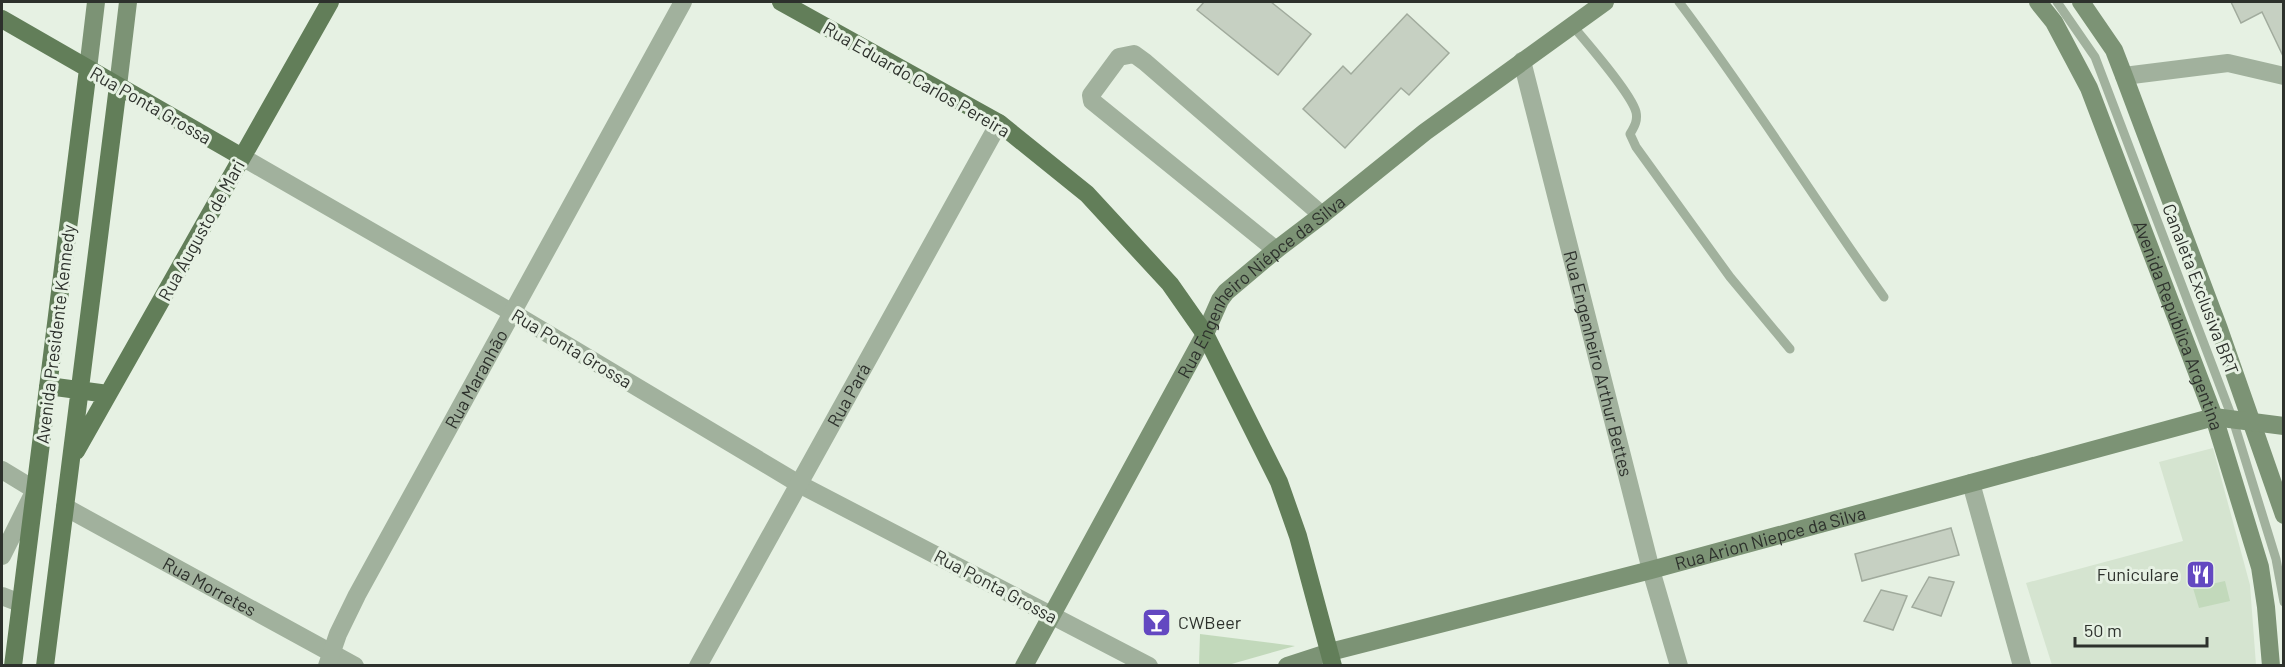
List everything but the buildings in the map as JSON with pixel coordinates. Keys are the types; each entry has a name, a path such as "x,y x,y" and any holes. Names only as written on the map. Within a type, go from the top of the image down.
{"main road":[{"name":"Rua Augusto de Mari","path":"72,458 330,2"},
{"name":"Rua Eduardo Carlos Pereira","path":"781,2 999,123 1087,194 1170,284 1205,334 1279,482 1298,536 1332,659"},
{"name":"Rua Ponta Grossa","path":"2,19 242,157"},
{"name":"Avenida Presidente Kennedy","path":"13,666 88,69"},
{"name":"Avenida Presidente Kennedy","path":"45,666 118,86"},
{"path":"48,386 108,394"}],"street":[{"name":"Avenida Presidente Kennedy","path":"88,69 96,2"},
{"name":"Avenida Presidente Kennedy","path":"118,86 128,2"},
{"name":"Rua Maranhão","path":"329,659 357,596 683,2"},
{"name":"Rua Engenheiro Niépce da Silva","path":"1023,666 1205,334 1220,300 1276,250 1425,132 1605,2"},
{"name":"Avenida República Argentina","path":"2038,2 2054,22 2089,88 2214,417 2260,567 2271,666"},
{"name":"Avenida República Argentina","path":"2081,2 2114,50 2219,329 2282,507"},
{"path":"1276,250 1092,101 1091,95 1119,57 1134,54 1145,62 1322,215"},
{"name":"Rua Engenheiro Arthur Bettes","path":"1522,61 1651,570 1679,666"},
{"path":"2124,76 2229,63 2283,76"},
{"name":"Rua Pará","path":"698,666 999,123"},
{"name":"Rua Ponta Grossa","path":"242,157 513,313 799,484 1149,666"},
{"name":"Rua Arion Niepce da Silva","path":"1287,666 1332,659 2214,417 2252,424 2283,426"},
{"path":"2,470 35,490 2,556"},
{"path":"1971,483 2022,666"},
{"name":"Rua Morretes","path":"65,507 329,659 356,666"},
{"path":"2,596 20,603"}],"lane":[{"path":"1679,2 1705,36 1829,220 1884,297"},
{"name":"Canaleta Exclusiva BRT","path":"2057,2 2095,57 2233,420 2276,559 2283,602"},
{"path":"1572,25 1626,93 1635,111 1636,123 1630,134 1636,147 1730,278 1790,349"}],"shaded area":[{"path":"2213,448 2250,585 2256,665 2052,665 2026,583 2183,541 2159,462"},
{"path":"2225,581 2230,601 2199,608 2193,588"},
{"path":"1200,634 1295,646 1228,665 1199,665"}],"place":[{"name":"Funiculare","path":"2200,574"},
{"name":"CWBeer","path":"1157,622"}]}
